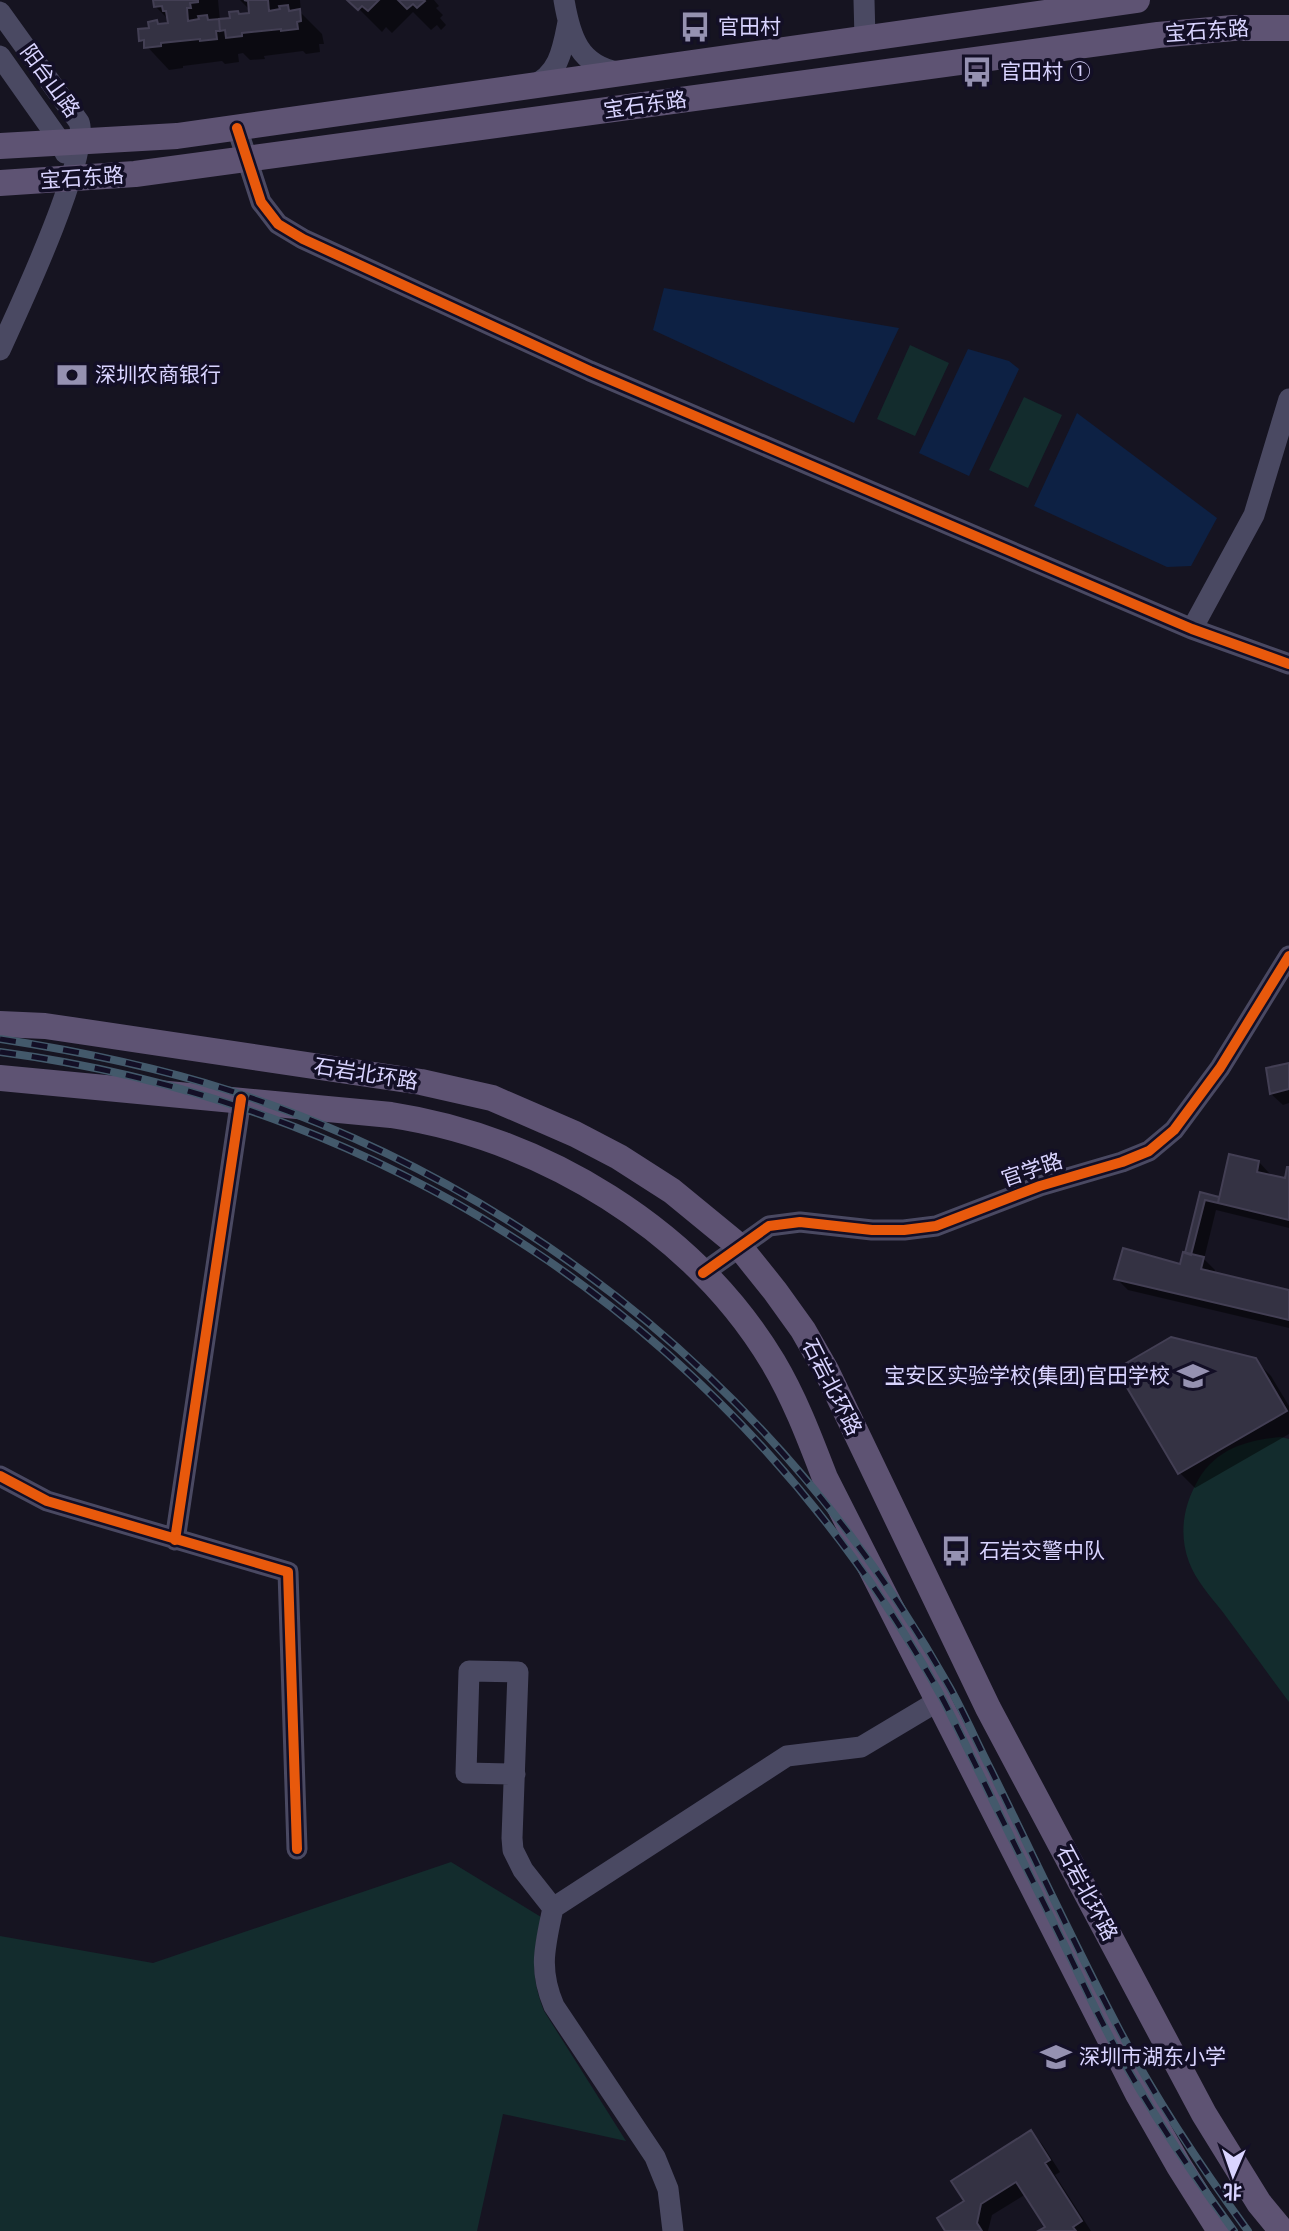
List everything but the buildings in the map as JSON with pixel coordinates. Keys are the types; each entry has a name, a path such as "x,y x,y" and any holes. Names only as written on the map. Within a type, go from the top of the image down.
{"main road":[{"name":"宝石东路","path":"0,146 177,136 1137,0"},
{"name":"宝石东路","path":"0,183 135,174 1158,35 1233,28 1289,28"},
{"name":"石岩北环路","path":"0,1024 45,1026 421,1082 492,1098 575,1134 619,1157 672,1191 739,1246 803,1330 827,1372 988,1708 1204,2114 1259,2203 1282,2231"},
{"name":"石岩北环路","path":"0,1078 241,1099 429,1121 470,1132 557,1168 605,1195 650,1226 703,1273 744,1319 773,1361 797,1406 825,1478 1138,2094 1220,2231"}],"street":[{"path":"564,0 576,44 591,62 603,68 626,72"},
{"path":"864,0 865,38"},
{"name":"阳台山路","path":"0,12 82,128 72,143 70,179"},
{"path":"530,86 544,80 555,68 568,22"},
{"name":"阳台山路","path":"0,56 72,143"},
{"path":"237,128 261,202 278,224 303,239 590,371 1192,629 1289,664"},
{"path":"0,350 38,266 70,179"},
{"path":"1192,629 1254,515 1289,398"},
{"name":"官学路","path":"703,1273 769,1226 800,1222 872,1230 904,1230 936,1226 1040,1186 1122,1162 1149,1151 1174,1130 1220,1068 1289,956"},
{"path":"174,1540 241,1099"},
{"path":"0,1476 47,1501 288,1573 297,1849"},
{"path":"515,1774 466,1773 469,1671 518,1672 513,1850 523,1870 553,1908"},
{"path":"673,2231 668,2189 655,2157 554,2007 546,1989 544,1953 553,1908 787,1756 861,1747 938,1701"}],"green space":[{"path":"910,345 949,363 915,436 877,419"},
{"path":"1024,397 1062,415 1028,488 989,470"},
{"path":"1281,1437 1289,1439 1289,1702 1195,1575 1186,1552 1183,1532 1185,1512 1192,1493 1211,1463 1243,1444"},
{"path":"451,1862 541,1917 534,1964 536,1986 544,2011 626,2141 503,2114 477,2231 0,2231 0,1936 153,1963"}],"water":[{"path":"664,288 899,328 854,423 653,330"},
{"path":"968,349 1009,361 1019,369 969,476 919,453"},
{"path":"1077,413 1217,518 1191,566 1167,567 1034,506"}],"railway":[{"path":"0,1039 88,1054 174,1074 231,1091 344,1134 451,1187 553,1250 647,1322 735,1402 814,1490 886,1586 950,1688 1134,2057 1180,2133 1248,2231"},
{"path":"0,1052 148,1080 289,1125 422,1185 547,1260 662,1349 766,1451 859,1567 940,1694 1097,2013 1126,2066 1170,2138 1234,2231"}],"cycle path":[{"path":"237,128 261,202 278,224 303,239 590,371 1192,629 1289,664"},
{"path":"703,1273 769,1226 800,1222 872,1230 936,1226 1040,1186 1122,1162 1149,1151 1174,1130 1220,1068 1289,956"},
{"path":"175,1540 241,1099"},
{"path":"0,1476 47,1501 288,1572 297,1849"}],"place":[{"name":"官田村","path":"695,27"},
{"name":"官田村 ①","path":"977,72"},
{"name":"深圳农商银行","path":"72,375"},
{"name":"宝安区实验学校(集团)官田学校","path":"1193,1376"},
{"name":"石岩交警中队","path":"956,1551"},
{"name":"深圳市湖东小学","path":"1056,2057"}]}
